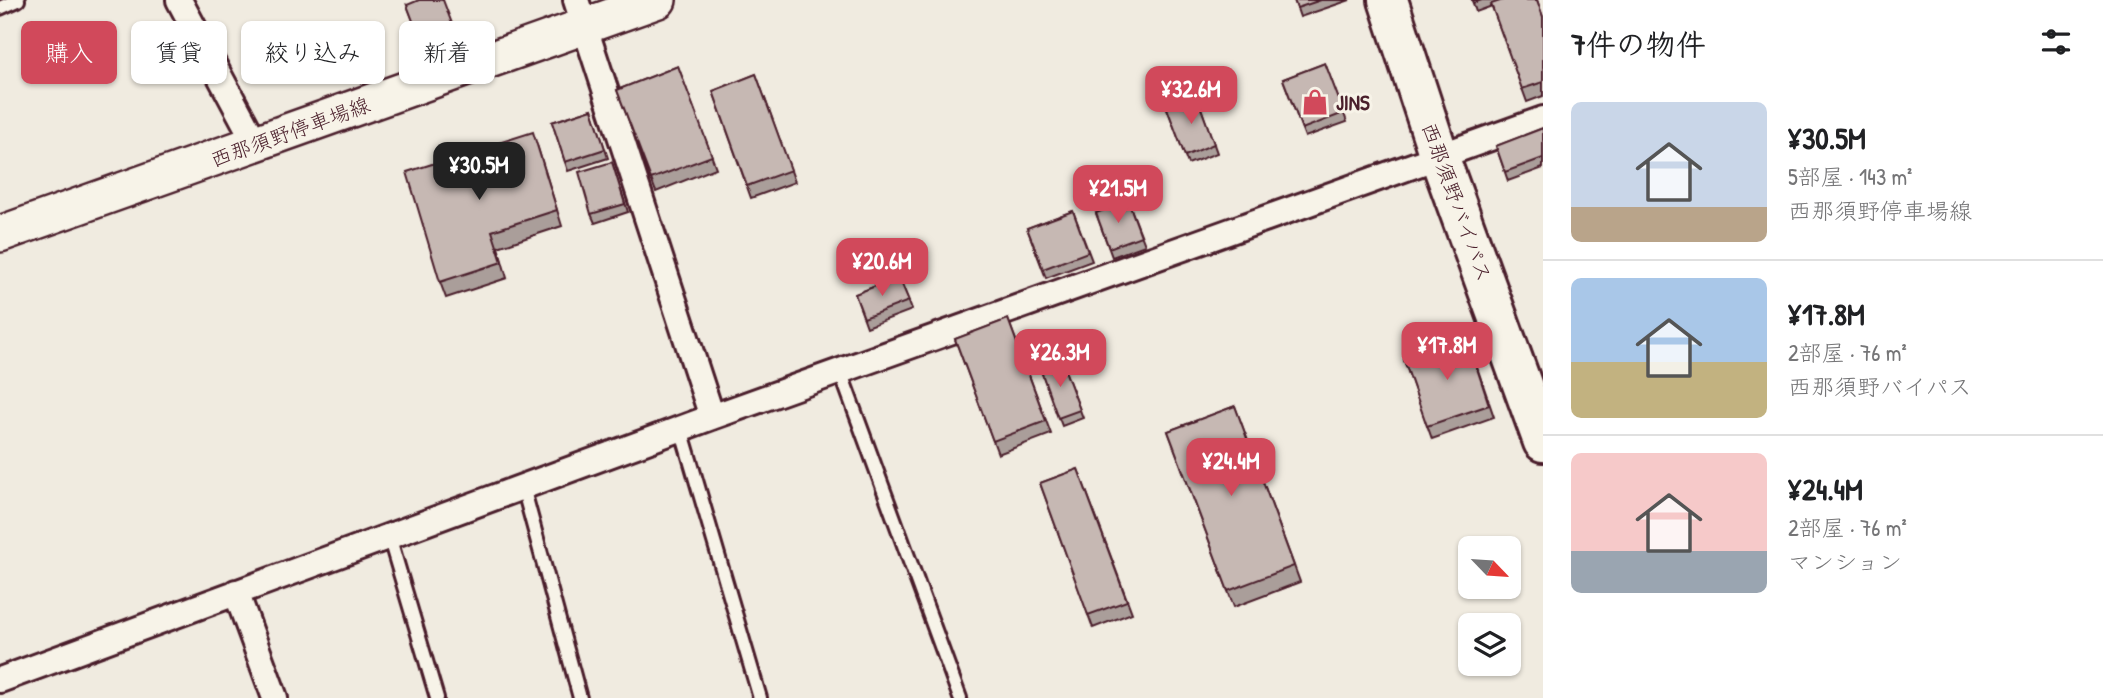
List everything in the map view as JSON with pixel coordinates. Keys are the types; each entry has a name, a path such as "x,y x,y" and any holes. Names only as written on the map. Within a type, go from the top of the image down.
{"highway":[{"name":"西那須野バイパス","path":"1388,0 1439,156 1543,442"}],"main road":[{"name":"西那須野停車場線","path":"0,234 256,144 580,13 658,0"}],"street":[{"path":"179,0 256,144"},
{"path":"580,13 712,417"},
{"path":"0,680 712,417 1543,119"},
{"path":"236,592 275,698"}],"lane":[{"path":"0,8 18,0"},
{"path":"840,371 960,698"},
{"path":"681,429 760,698"},
{"path":"523,487 580,698"},
{"path":"389,536 437,698"}],"building":[{"path":"419,0 443,0 451,21 413,21 407,5"},
{"path":"1294,0 1321,0 1297,8"},
{"path":"1503,0 1537,0 1543,17 1543,82 1522,89 1491,4"},
{"path":"1325,63 1344,113 1302,129 1283,79"},
{"path":"678,66 712,156 651,179 617,90"},
{"path":"756,74 791,170 747,186 713,91"},
{"path":"1197,97 1214,144 1185,156 1167,108"},
{"path":"592,109 605,149 565,162 552,122"},
{"path":"1543,128 1543,158 1505,172 1496,146"},
{"path":"533,132 557,210 492,231 502,262 440,282 407,172"},
{"path":"612,162 625,204 591,214 579,172"},
{"path":"1128,201 1141,236 1109,248 1096,213"},
{"path":"1073,211 1088,252 1043,269 1027,228"},
{"path":"899,277 909,301 864,318 855,294"},
{"path":"1008,319 1046,421 993,441 955,339"},
{"path":"1467,338 1489,405 1427,426 1404,360"},
{"path":"1061,360 1080,410 1058,418 1040,368"},
{"path":"1235,406 1294,566 1228,591 1168,431"},
{"path":"1078,469 1127,601 1088,615 1040,483"}],"place":[{"name":"JINS","path":"1315,102"}]}
